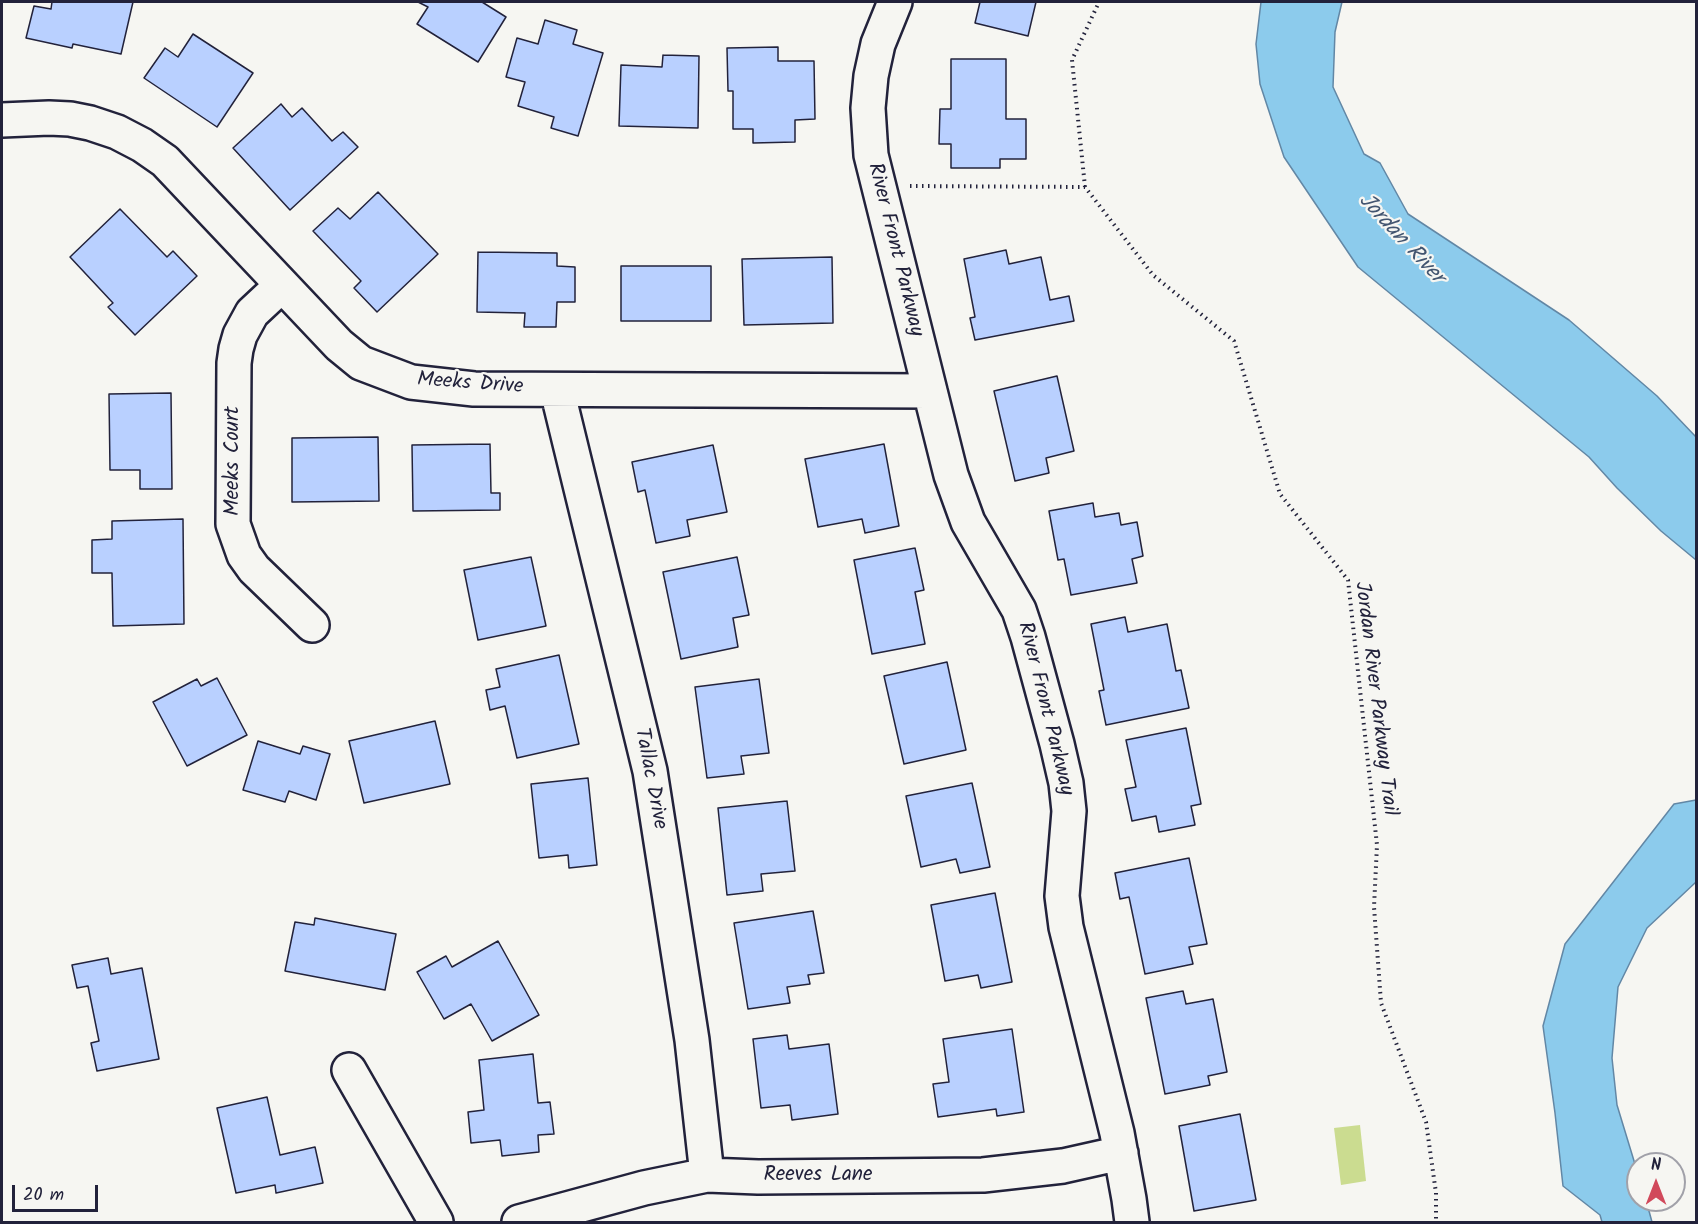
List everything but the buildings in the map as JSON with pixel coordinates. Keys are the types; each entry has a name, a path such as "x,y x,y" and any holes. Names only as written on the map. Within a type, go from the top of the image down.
{"street":[{"name":"River Front Parkway","path":"895,2 878,44 871,76 868,108 871,154 951,475 968,522 1019,610 1057,744 1066,783 1069,811 1062,896 1066,927 1121,1153 1132,1222"},
{"name":"Meeks Drive","path":"2,120 49,117 70,119 117,132 142,145 165,161 339,345 361,363 411,382 442,387 557,390 930,391"},
{"name":"Meeks Court","path":"282,285 252,313 236,348 233,399 233,524 244,555 254,569 312,625"},
{"name":"Tallac Drive","path":"557,390 653,789 692,1040 707,1175"},
{"path":"350,1070 436,1222"},
{"name":"Reeves Lane","path":"519,1222 644,1188 707,1175 758,1177 984,1175 1053,1167 1121,1153"}],"path":[{"path":"880,192 915,185 1085,187 1072,60 1099,2"},
{"name":"Jordan River Parkway Trail","path":"1085,187 1153,275 1234,341 1280,494 1348,580 1377,845 1374,907 1381,1003 1426,1122 1436,1193 1436,1222"}],"green space":[{"path":"1360,1125 1366,1181 1341,1185 1334,1128"}],"water":[{"name":"Jordan River","path":"1261,2 1342,2 1335,32 1333,87 1364,154 1380,163 1408,214 1569,320 1657,396 1696,437 1696,560 1661,531 1589,457 1358,267 1284,157 1260,84 1256,44"},
{"path":"1696,800 1696,882 1647,928 1618,987 1612,1058 1617,1105 1631,1152 1626,1152 1626,1212 1649,1212 1652,1222 1602,1222 1600,1215 1563,1186 1543,1026 1565,944 1674,804"}]}
